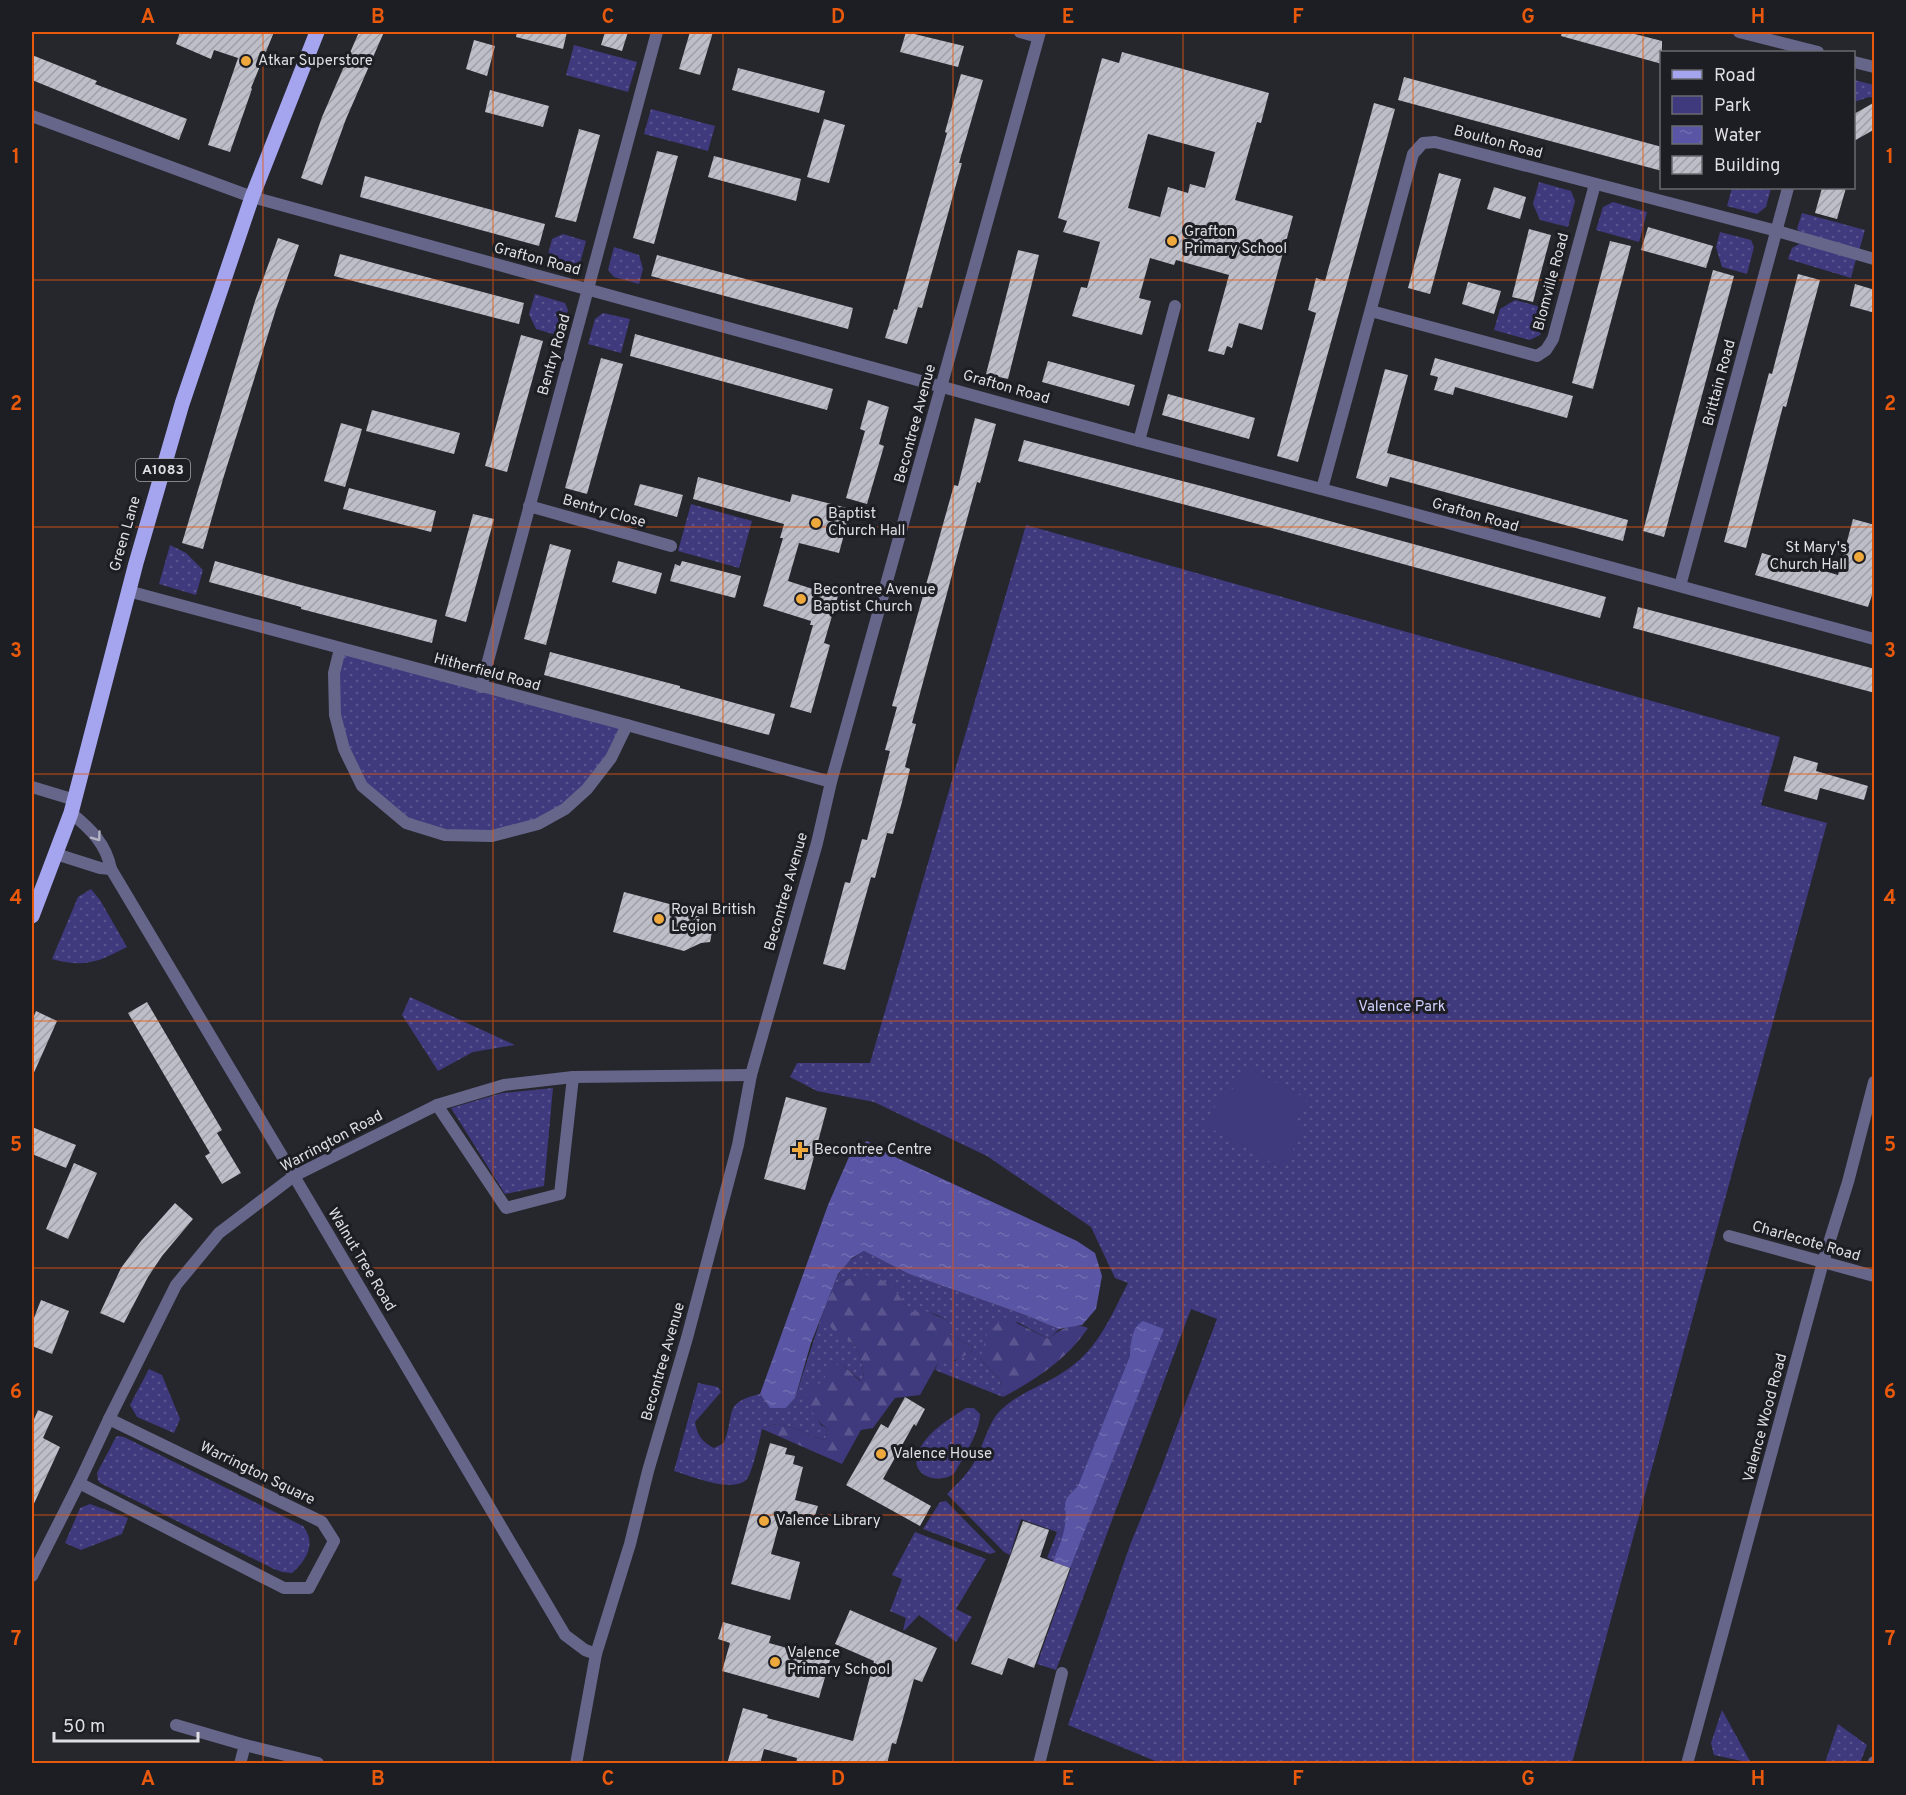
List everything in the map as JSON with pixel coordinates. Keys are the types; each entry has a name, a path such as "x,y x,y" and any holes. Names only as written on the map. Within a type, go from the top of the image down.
{"main road":[{"name":"Green Lane","path":"32,916 73,807 128,591 182,404 252,197 317,32"}],"street":[{"name":"Bentry Road","path":"481,687 657,32"},
{"path":"1020,32 1039,34"},
{"path":"1739,32 1814,51"},
{"name":"Becontree Avenue","path":"576,1764 596,1654 630,1544 648,1471 687,1338 738,1145 751,1075 818,843 831,782 1039,34"},
{"path":"1855,62 1875,67"},
{"name":"Grafton Road","path":"32,116 252,197 1139,441 1875,639"},
{"name":"Boulton Road","path":"1322,489 1413,154 1423,143 1436,142 1777,231 1875,259"},
{"name":"Blomville Road","path":"1371,311 1537,356 1546,350 1553,339 1595,184"},
{"name":"Brittain Road","path":"1680,586 1788,189"},
{"path":"1139,441 1175,306"},
{"name":"Bentry Close","path":"529,506 671,546"},
{"name":"Hitherfield Road","path":"128,591 831,782"},
{"path":"340,649 334,673 335,715 344,749 362,786 406,823 445,835 492,836 538,824 565,809 587,789 611,758 627,725"},
{"path":"32,787 73,807"},
{"name":"Walnut Tree Road","path":"73,807 100,841 108,856 111,869 565,1635 585,1650 596,1654"},
{"path":"56,854 100,868 111,869"},
{"name":"Warrington Road","path":"32,1576 176,1285 219,1233 294,1176 437,1105 504,1084 573,1077 751,1075"},
{"path":"437,1105 506,1208 560,1194 573,1077"},
{"name":"Valence Wood Road","path":"1688,1764 1823,1262 1848,1182 1875,1082"},
{"name":"Charlecote Road","path":"1729,1236 1875,1276"},
{"name":"Warrington Square","path":"79,1483 284,1588 309,1588 334,1541 322,1522 109,1419"},
{"path":"1039,1764 1062,1673"},
{"path":"176,1725 318,1763"},
{"path":"240,1764 245,1745"}],"green space":[{"path":"574,45 637,62 628,92 566,75"},
{"path":"1855,80 1874,85 1874,98 1869,97 1855,102"},
{"path":"651,109 715,126 708,151 644,134"},
{"path":"1539,182 1571,191 1575,201 1568,227 1540,220 1533,204"},
{"path":"1732,189 1771,189 1766,207 1757,214 1727,206"},
{"path":"1613,202 1647,212 1639,242 1596,230 1603,207"},
{"path":"1802,213 1865,230 1859,251 1805,236 1797,229"},
{"path":"1720,232 1751,240 1754,247 1747,274 1722,267 1716,247"},
{"path":"563,234 586,241 580,263 571,266 547,259 552,239"},
{"path":"1801,243 1856,259 1851,278 1788,259 1792,248"},
{"path":"614,247 639,255 643,269 639,284 614,277 608,270"},
{"path":"535,294 565,303 568,310 560,336 536,329 529,314"},
{"path":"1515,300 1548,309 1540,335 1530,340 1494,330 1500,309"},
{"path":"603,313 630,319 621,353 588,344 595,319"},
{"path":"691,504 752,521 739,568 678,551"},
{"name":"Valence Park","path":"1026,525 1780,737 1761,805 1827,823 1572,1763 1160,1763 1068,1725 1130,1545 1217,1319 1191,1309 1056,1670 1037,1664 1071,1568 1047,1558 1057,1532 1021,1519 1010,1555 1004,1552 947,1494 973,1464 991,1423 998,1413 1013,1400 1059,1375 1079,1361 1096,1341 1110,1319 1128,1283 1115,1278 1091,1227 987,1156 874,1102 817,1091 790,1077 797,1063 870,1063"},
{"path":"170,545 186,553 203,570 196,595 159,584"},
{"path":"340,649 627,725 611,758 565,809 492,836 406,823 362,786 335,715"},
{"path":"91,889 100,900 127,947 91,962 74,963 52,959 78,897"},
{"path":"410,997 515,1045 473,1052 438,1071 402,1015"},
{"path":"1244,1066 1307,1099 1294,1124 1303,1130 1283,1169 1205,1125 1225,1088 1231,1092"},
{"path":"553,1088 544,1186 505,1194 451,1108 502,1093"},
{"path":"864,1251 909,1274 1059,1329 1049,1339 1017,1322 980,1359 1000,1380 1003,1397 935,1370 939,1360 955,1361 971,1353 973,1347 949,1334 947,1320 937,1315 925,1312 910,1313 903,1303 850,1278 834,1284 846,1264"},
{"path":"862,1274 888,1283 910,1312 926,1311 947,1320 949,1334 973,1347 971,1353 956,1360 939,1361 920,1395 895,1398 873,1428 861,1430 842,1464 762,1429 771,1425 784,1426 825,1440 828,1429 819,1422 813,1412 805,1390 811,1383 824,1384 831,1364 843,1365 860,1381 864,1377 860,1354 853,1343 835,1333 822,1315 834,1284"},
{"path":"822,1315 835,1332 853,1343 860,1354 864,1377 861,1381 843,1365 824,1385 816,1416 821,1425 828,1429 825,1440 784,1426 769,1425 762,1429 751,1470 747,1479 741,1483 722,1484 674,1471 698,1383 718,1387 721,1392 695,1422 701,1438 714,1448 724,1443 732,1411 740,1401 760,1394 770,1408 786,1408 795,1398"},
{"path":"1004,1317 1049,1339 1067,1327 1088,1328 1070,1350 1050,1368 1003,1397 1000,1380 980,1359 987,1334"},
{"path":"149,1369 162,1375 180,1419 174,1433 137,1417 130,1405"},
{"path":"966,1408 974,1408 980,1414 979,1421 970,1445 954,1474 938,1479 924,1475 919,1470 917,1457 924,1441 946,1421"},
{"path":"118,1436 303,1526 307,1532 309,1545 302,1563 292,1573 274,1569 100,1483 97,1473"},
{"path":"946,1501 996,1552 990,1554 923,1529 940,1502"},
{"path":"90,1504 128,1518 122,1534 81,1550 65,1543 80,1508"},
{"path":"915,1532 986,1559 956,1609 972,1617 956,1642 919,1615 903,1630 906,1618 890,1611 902,1579 892,1575"},
{"path":"1722,1710 1751,1763 1714,1755 1711,1743"},
{"path":"1838,1724 1867,1745 1860,1763 1825,1763"}],"water":[{"path":"867,1141 897,1158 1077,1241 1095,1253 1102,1276 1096,1309 1082,1325 1059,1329 909,1274 864,1251 852,1258 838,1274 811,1343 795,1398 786,1408 770,1408 760,1394 828,1205 849,1157"},
{"path":"1143,1321 1164,1329 1070,1568 1053,1562 1062,1539 1066,1517 1065,1504 1078,1486 1130,1356 1134,1332"}],"building":[{"path":"180,32 274,32 251,88 230,152 208,145 238,58 214,50 211,59 176,44"},
{"path":"359,32 384,32 346,119 322,185 301,178 322,117"},
{"path":"517,32 567,32 563,49 516,37"},
{"path":"605,32 628,32 622,51 601,45"},
{"path":"690,32 713,32 700,75 679,69"},
{"path":"906,32 964,46 958,67 900,52"},
{"path":"1562,32 1627,32 1662,41 1660,63 1561,36"},
{"path":"474,40 495,46 487,76 466,69"},
{"path":"1122,52 1269,93 1261,123 1257,122 1235,200 1293,216 1262,330 1239,323 1232,348 1227,346 1224,355 1208,351 1229,275 1176,260 1174,265 1150,258 1139,298 1151,301 1142,335 1072,316 1081,287 1087,288 1100,242 1063,232 1067,221 1058,218 1102,58 1119,63","holes":["1148,134 1215,152 1205,188 1190,184 1188,193 1168,187 1160,217 1128,208"]},
{"path":"32,55 97,81 95,84 187,119 179,140 32,80"},
{"path":"738,68 825,91 819,113 732,90"},
{"path":"961,74 983,80 922,308 918,307 907,344 885,338 894,309 897,310 947,133 945,132"},
{"path":"1404,77 1660,146 1660,170 1398,100"},
{"path":"490,90 549,106 543,127 485,112"},
{"path":"1875,102 1875,129 1855,140 1855,113"},
{"path":"1374,103 1395,109 1298,462 1277,456 1316,313 1308,310 1316,278 1325,281"},
{"path":"824,119 845,125 829,183 807,177"},
{"path":"579,129 600,135 576,222 555,217"},
{"path":"657,151 678,156 654,244 633,238"},
{"path":"714,156 801,179 796,201 708,177"},
{"path":"1439,173 1461,179 1430,294 1408,288"},
{"path":"365,176 545,224 539,246 360,197"},
{"path":"1494,187 1526,197 1520,219 1487,209"},
{"path":"1822,189 1846,189 1837,219 1815,213"},
{"path":"1648,227 1713,246 1706,268 1641,250"},
{"path":"1529,229 1551,235 1533,302 1512,297"},
{"path":"278,238 299,245 276,309 203,549 182,543 255,301"},
{"path":"1610,241 1631,246 1593,389 1572,383"},
{"path":"1018,250 1039,255 1008,379 986,374"},
{"path":"340,254 524,303 519,324 334,276"},
{"path":"657,255 853,308 848,329 651,276"},
{"path":"1713,270 1734,276 1664,537 1643,531"},
{"path":"1798,274 1820,280 1786,407 1783,406 1746,548 1724,542"},
{"path":"1468,282 1501,291 1494,314 1462,304"},
{"path":"1855,284 1875,290 1875,313 1850,306"},
{"path":"635,334 833,389 827,410 630,356"},
{"path":"521,335 543,341 507,472 485,466"},
{"path":"601,358 623,364 587,494 565,488"},
{"path":"1435,358 1573,396 1567,418 1455,387 1453,395 1434,390 1438,377 1430,375"},
{"path":"1048,361 1135,385 1129,406 1042,382"},
{"path":"1385,369 1408,375 1387,453 1628,520 1623,541 1390,477 1387,487 1356,478"},
{"path":"1168,394 1255,418 1249,439 1162,415"},
{"path":"868,400 889,407 879,444 884,446 867,504 846,498 865,431 860,429"},
{"path":"372,410 460,433 454,454 366,431"},
{"path":"975,418 996,424 980,483 977,482 912,723 916,724 905,767 910,769 902,802 893,834 887,833 875,878 871,877 845,970 823,964 845,882 850,883 862,839 867,840 890,751 885,750 897,707 892,706 954,485 958,486"},
{"path":"341,423 362,429 345,487 324,481"},
{"path":"1024,440 1213,489 1606,597 1600,618 1018,461"},
{"path":"698,477 790,502 792,494 851,509 839,553 799,543 788,581 819,591 821,584 840,589 824,643 830,645 811,713 790,707 813,625 810,625 811,621 763,606 783,538 780,538 784,524 693,499"},
{"path":"640,484 683,495 677,517 634,505"},
{"path":"349,488 436,511 431,532 343,509"},
{"path":"473,514 494,519 466,622 445,616"},
{"path":"1853,519 1875,525 1875,586 1868,607 1755,575 1762,553 1838,575"},
{"path":"550,544 571,550 546,645 524,639"},
{"path":"215,561 437,620 432,643 209,582"},
{"path":"618,561 662,573 656,594 612,582"},
{"path":"682,561 741,576 735,598 670,581 675,564 680,566"},
{"path":"1638,607 1875,669 1875,693 1633,628"},
{"path":"550,652 775,714 769,735 544,675"},
{"path":"1794,756 1818,763 1816,771 1868,786 1864,800 1820,788 1817,800 1784,791"},
{"name":"Royal British Legion","path":"624,892 696,911 705,927 712,932 710,942 701,943 684,951 613,932"},
{"path":"147,1002 222,1130 217,1133 241,1173 222,1184 205,1156 210,1153 128,1013"},
{"path":"36,1011 57,1021 32,1077 32,1021"},
{"name":"Becontree Centre","path":"786,1097 827,1108 805,1190 764,1179"},
{"path":"32,1127 76,1145 66,1168 32,1154"},
{"path":"74,1163 97,1173 68,1239 46,1229"},
{"path":"175,1203 193,1219 162,1256 148,1277 124,1323 100,1313 121,1268 141,1241"},
{"path":"41,1300 69,1311 52,1354 32,1346 32,1323"},
{"name":"Valence House","path":"905,1397 925,1409 883,1479 931,1506 920,1526 846,1485 881,1424 888,1428"},
{"path":"38,1410 53,1416 43,1438 60,1447 32,1508 32,1424"},
{"name":"Valence Library","path":"770,1443 787,1448 785,1454 795,1456 793,1464 803,1467 795,1500 818,1506 812,1525 781,1517 771,1554 800,1562 790,1600 731,1584"},
{"path":"1023,1521 1049,1530 1040,1557 1070,1568 1034,1668 1008,1658 1002,1675 971,1664"},
{"path":"850,1610 937,1648 922,1682 914,1679 896,1744 892,1743 887,1764 796,1764 797,1758 764,1749 760,1764 727,1764 743,1708 768,1715 767,1718 853,1741 874,1661 835,1644"},
{"path":"723,1622 771,1636 769,1643 830,1660 819,1698 722,1671 730,1643 718,1639"}],"place":[{"name":"Atkar Superstore","path":"246,61"},
{"name":"Grafton Primary School","path":"1172,241"},
{"name":"Baptist Church Hall","path":"816,523"},
{"name":"St Mary's Church Hall","path":"1859,557"},
{"name":"Becontree Avenue Baptist Church","path":"801,599"},
{"name":"Royal British Legion","path":"659,919"},
{"name":"Becontree Centre","path":"800,1150"},
{"name":"Valence House","path":"881,1454"},
{"name":"Valence Library","path":"764,1521"},
{"name":"Valence Primary School","path":"775,1662"}]}
